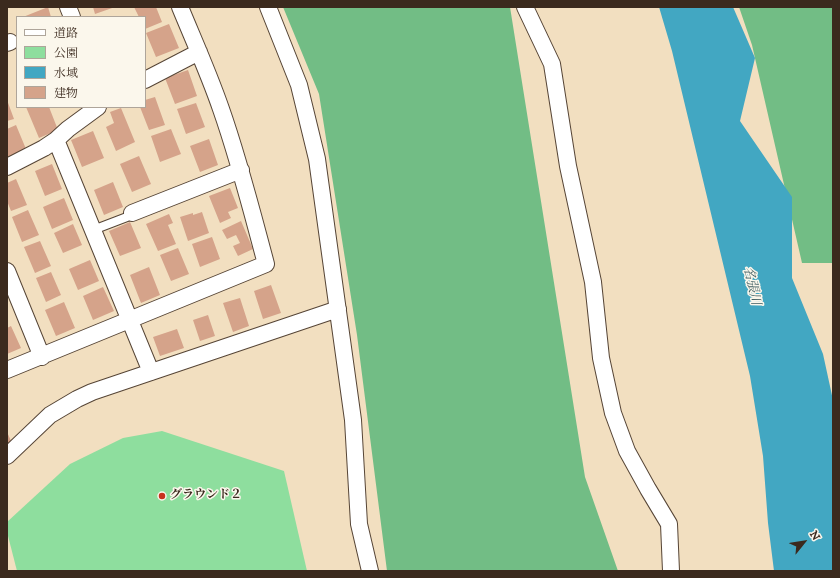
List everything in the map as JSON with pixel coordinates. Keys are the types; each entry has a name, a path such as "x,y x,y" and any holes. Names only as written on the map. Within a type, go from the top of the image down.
{"street":[{"path":"7,370 266,264 241,170 221,108 180,7"},
{"path":"268,7 299,85 317,159 352,420 359,524 370,571"},
{"path":"525,7 552,64 568,166 593,282 601,358 613,413 627,451 669,524 670,571"},
{"path":"146,79 199,52"},
{"path":"7,167 44,148 56,140 68,128 97,108"},
{"path":"56,140 128,320 151,372"},
{"path":"132,214 241,170"},
{"path":"7,270 42,356"},
{"path":"7,456 50,415 77,398 338,309"}],"lane":[{"path":"93,230 128,217 132,214"}],"green space":[{"path":"283,7 510,7 585,477 618,571 387,571 357,335 319,94"},
{"path":"739,7 833,7 833,263 802,263 752,45"},
{"name":"グラウンド２","path":"162,431 284,471 307,571 17,571 7,532 7,522 70,464 123,438"}],"water":[{"name":"名張川","path":"659,7 733,7 755,58 740,121 792,197 792,278 823,354 833,400 833,571 774,571 768,523 763,456 750,376 672,51"}],"building":[{"path":"48,7 51,16 26,16"},
{"path":"93,7 115,7 95,14"},
{"path":"134,7 156,7 162,22 146,29 146,16 138,16"},
{"path":"169,24 179,48 156,57 146,33"},
{"path":"188,70 197,96 175,104 165,78"},
{"path":"155,97 165,125 149,130 140,108 146,108 146,100"},
{"path":"7,100 14,119 7,121"},
{"path":"196,103 205,127 186,134 177,109"},
{"path":"26,108 49,108 58,130 39,138"},
{"path":"121,108 135,142 116,151 106,127 114,123 110,112"},
{"path":"16,125 26,149 7,157 7,129"},
{"path":"171,129 181,154 160,162 151,136"},
{"path":"93,131 104,158 82,167 71,140"},
{"path":"209,139 218,165 200,172 190,146"},
{"path":"139,156 151,184 132,192 120,164"},
{"path":"52,164 62,189 45,196 35,171"},
{"path":"16,179 27,205 11,211 7,201 7,183"},
{"path":"113,182 123,207 104,215 94,190"},
{"path":"230,188 238,208 228,212 231,218 220,223 209,196"},
{"path":"64,198 73,220 52,229 43,207"},
{"path":"28,210 39,235 22,242 12,217"},
{"path":"202,212 209,233 188,241 180,217"},
{"path":"169,214 173,223 168,225 176,244 158,251 146,224"},
{"path":"241,221 253,249 238,256 233,246 240,243 236,235 227,239 222,230"},
{"path":"130,222 141,248 120,256 109,231"},
{"path":"73,224 82,245 63,253 54,233"},
{"path":"212,237 220,259 200,267 192,244"},
{"path":"40,241 51,266 35,273 24,247"},
{"path":"178,248 189,274 171,281 160,255"},
{"path":"90,260 99,281 78,290 69,269"},
{"path":"149,267 160,295 141,303 130,275"},
{"path":"51,272 61,295 46,302 36,278"},
{"path":"271,285 281,313 263,319 254,291"},
{"path":"103,287 114,311 93,320 83,296"},
{"path":"240,298 249,326 233,332 223,303"},
{"path":"64,302 75,328 56,336 45,310"},
{"path":"208,315 215,336 200,341 193,320"},
{"path":"11,326 21,348 7,354 7,328"},
{"path":"177,329 184,348 160,356 153,337"},
{"path":"7,432 12,443 7,445"}],"place":[{"name":"グラウンド２","path":"162,496"}]}
